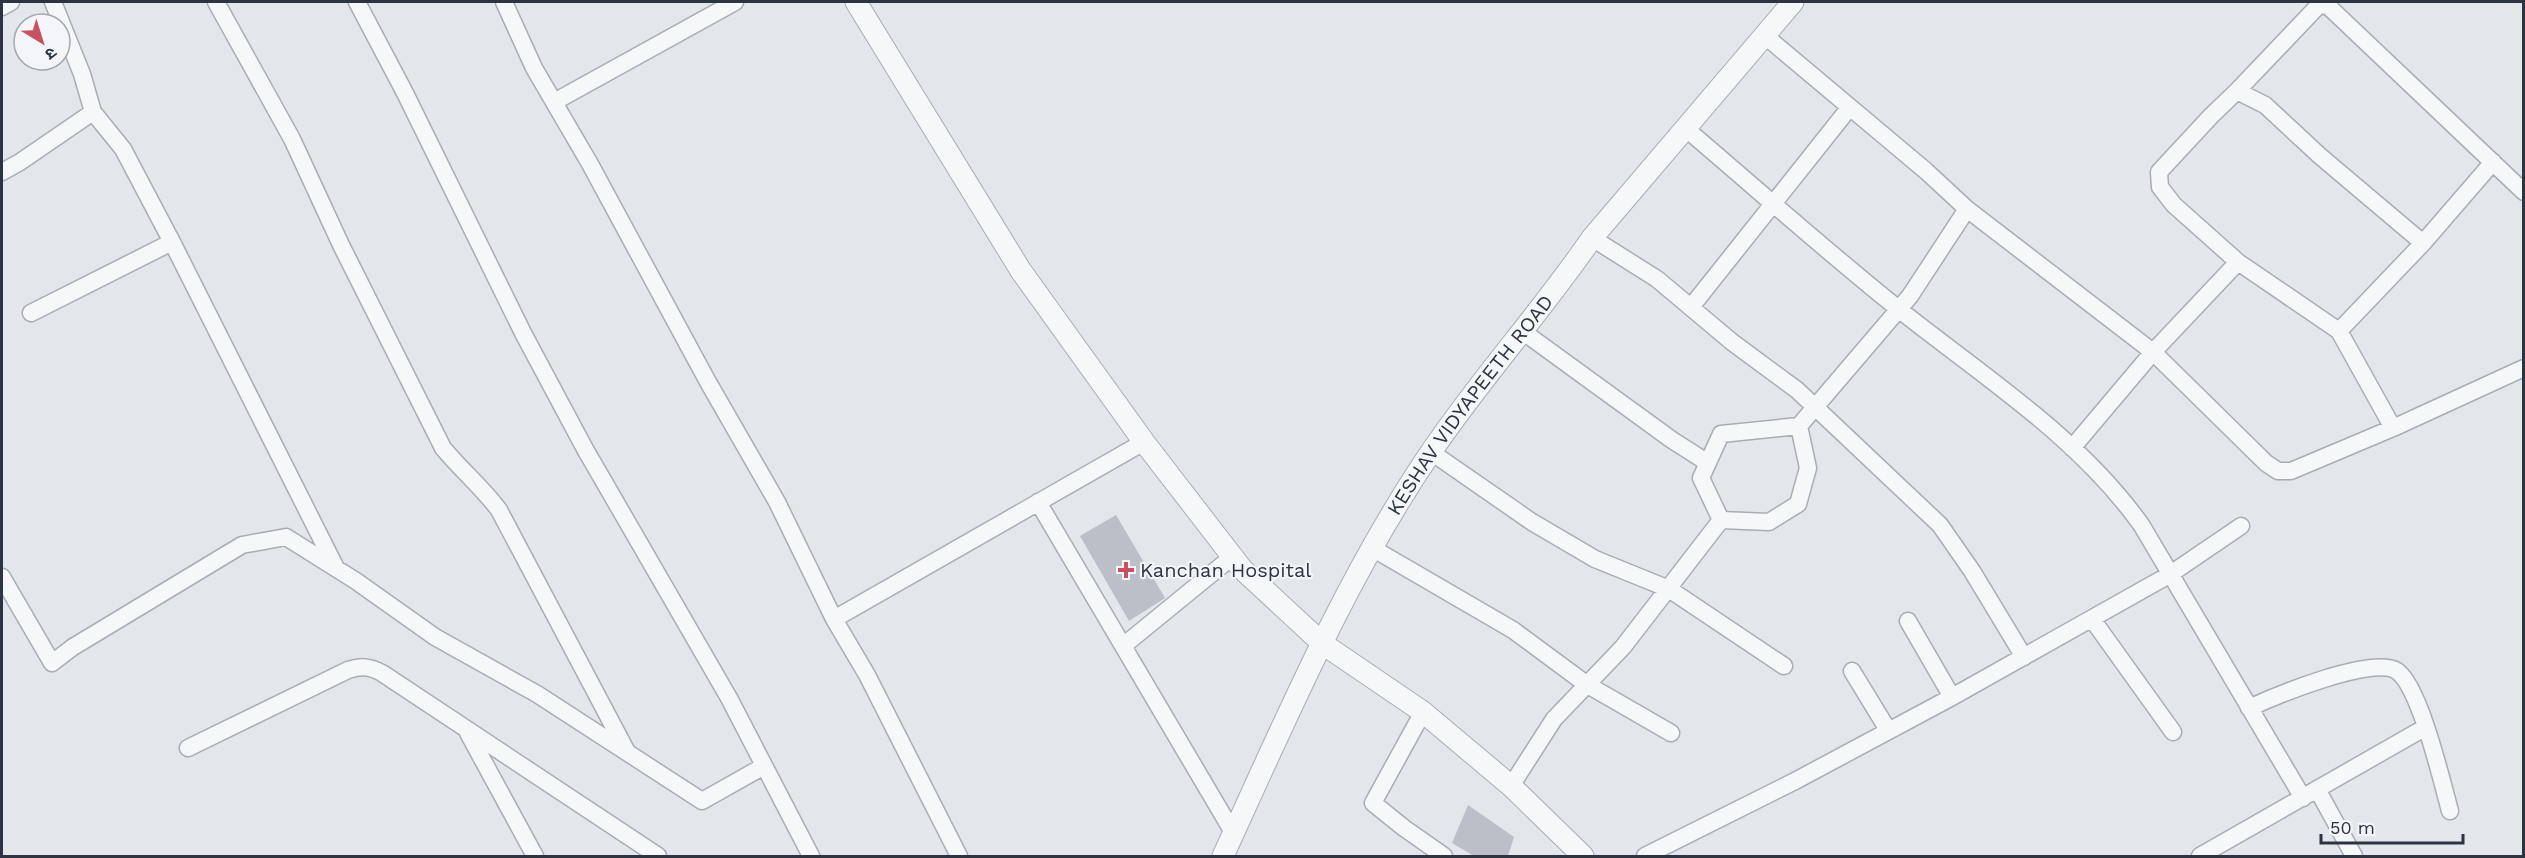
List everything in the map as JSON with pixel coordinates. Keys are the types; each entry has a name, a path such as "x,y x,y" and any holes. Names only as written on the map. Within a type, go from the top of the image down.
{"street":[{"path":"2,7 11,2"},
{"path":"53,2 82,74 93,112 123,149 336,568"},
{"path":"216,2 292,139 341,245 443,448 458,466 486,492 499,510 627,751"},
{"path":"357,2 416,114 523,333 585,449 729,698 811,856"},
{"path":"504,2 534,68 777,502 834,619 867,675 959,856"},
{"path":"554,102 735,2"},
{"path":"856,2 1021,270 1144,442 1242,569 1323,644 1423,712 1511,786 1583,856"},
{"name":"KESHAV VIDYAPEETH ROAD","path":"1223,856 1323,644 1372,548 1431,452 1563,280 1592,238 1793,2"},
{"path":"2393,428 2339,331 2238,262 2174,205 2160,187 2159,172 2319,5 2328,6 2523,192"},
{"path":"1764,35 1967,208 2153,352 2266,463 2278,471 2290,471 2393,428 2523,368"},
{"path":"2237,92 2265,105 2320,156 2423,243"},
{"path":"1690,307 1850,107"},
{"path":"2,172 93,112"},
{"path":"1685,128 1899,310 2043,423 2072,448 2125,502 2142,526 2249,708 2354,856"},
{"path":"2339,331 2423,243 2493,162"},
{"path":"1721,520 1701,478 1721,434 1799,426 1910,297 1967,208"},
{"path":"1592,238 1657,279 1732,342 1797,390 1940,525 1972,571 2024,657"},
{"path":"31,313 172,242"},
{"path":"2072,448 2153,352 2238,262"},
{"path":"1522,331 1672,440 1708,463"},
{"path":"1721,520 1769,522 1798,504 1808,468 1799,426"},
{"path":"834,619 1144,442"},
{"path":"1431,452 1532,522 1595,559 1669,589 1784,666"},
{"path":"1038,502 1234,834"},
{"path":"1511,786 1554,719 1623,647 1721,520"},
{"path":"1645,856 1833,762 1952,697 2169,575 2241,526"},
{"path":"2,577 52,663 73,647 242,545 286,537 336,568 435,637 537,694 702,801 765,766"},
{"path":"1372,548 1513,630 1586,684 1671,733"},
{"path":"1123,646 1232,557"},
{"path":"2092,619 2173,732"},
{"path":"1908,621 1952,697"},
{"path":"188,748 348,670 360,666 370,667 658,856"},
{"path":"2249,708 2308,684 2378,666 2396,671 2408,684 2426,728 2450,811"},
{"path":"1852,671 1888,730"},
{"path":"1423,712 1373,803 1444,856"},
{"path":"2200,856 2426,728"},
{"path":"466,730 535,856"}],"building":[{"path":"1116,515 1165,598 1129,621 1080,536"},
{"path":"1468,805 1514,837 1508,856 1474,856 1452,843"}],"place":[{"name":"Kanchan Hospital","path":"1126,570"}]}
